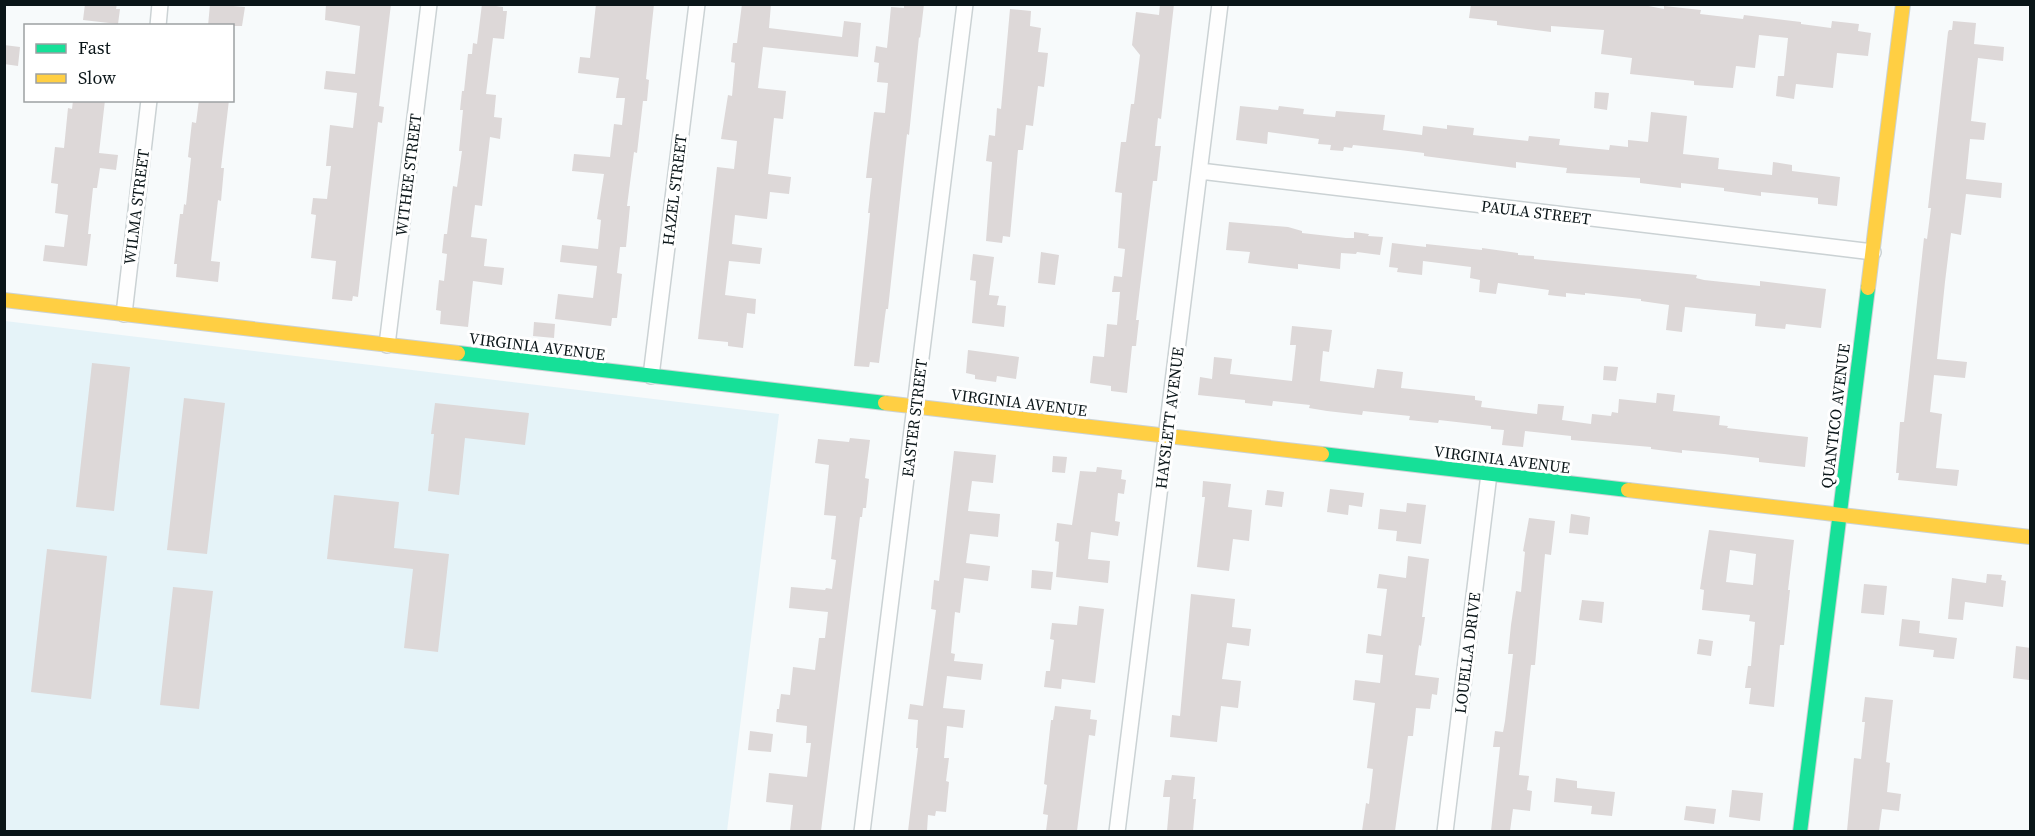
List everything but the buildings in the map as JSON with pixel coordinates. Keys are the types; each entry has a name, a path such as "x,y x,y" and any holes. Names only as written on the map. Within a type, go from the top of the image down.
{"street":[{"path":"158,24 160,4"},
{"name":"WITHEE STREET","path":"387,345 429,4"},
{"name":"HAZEL STREET","path":"651,376 697,4"},
{"name":"EASTER STREET","path":"862,831 965,4"},
{"name":"HAYSLETT AVENUE","path":"1118,831 1221,4"},
{"name":"QUANTICO AVENUE","path":"1800,831 1903,4"},
{"name":"WILMA STREET","path":"124,314 149,102"},
{"name":"PAULA STREET","path":"1200,171 1873,252"},
{"name":"VIRGINIA AVENUE","path":"4,300 2031,537"},
{"name":"LOUELLA DRIVE","path":"1444,831 1489,474"}],"shaded area":[{"path":"5,321 779,414 727,831 5,832"}],"traffic: fast":[{"path":"1800,832 1868,288"},
{"path":"458,353 885,403"},
{"path":"1322,454 1628,490"}],"traffic: slow":[{"path":"1868,288 1903,4"},
{"path":"4,300 458,353"},
{"path":"885,403 1322,454"},
{"path":"1628,490 2030,537"}]}
